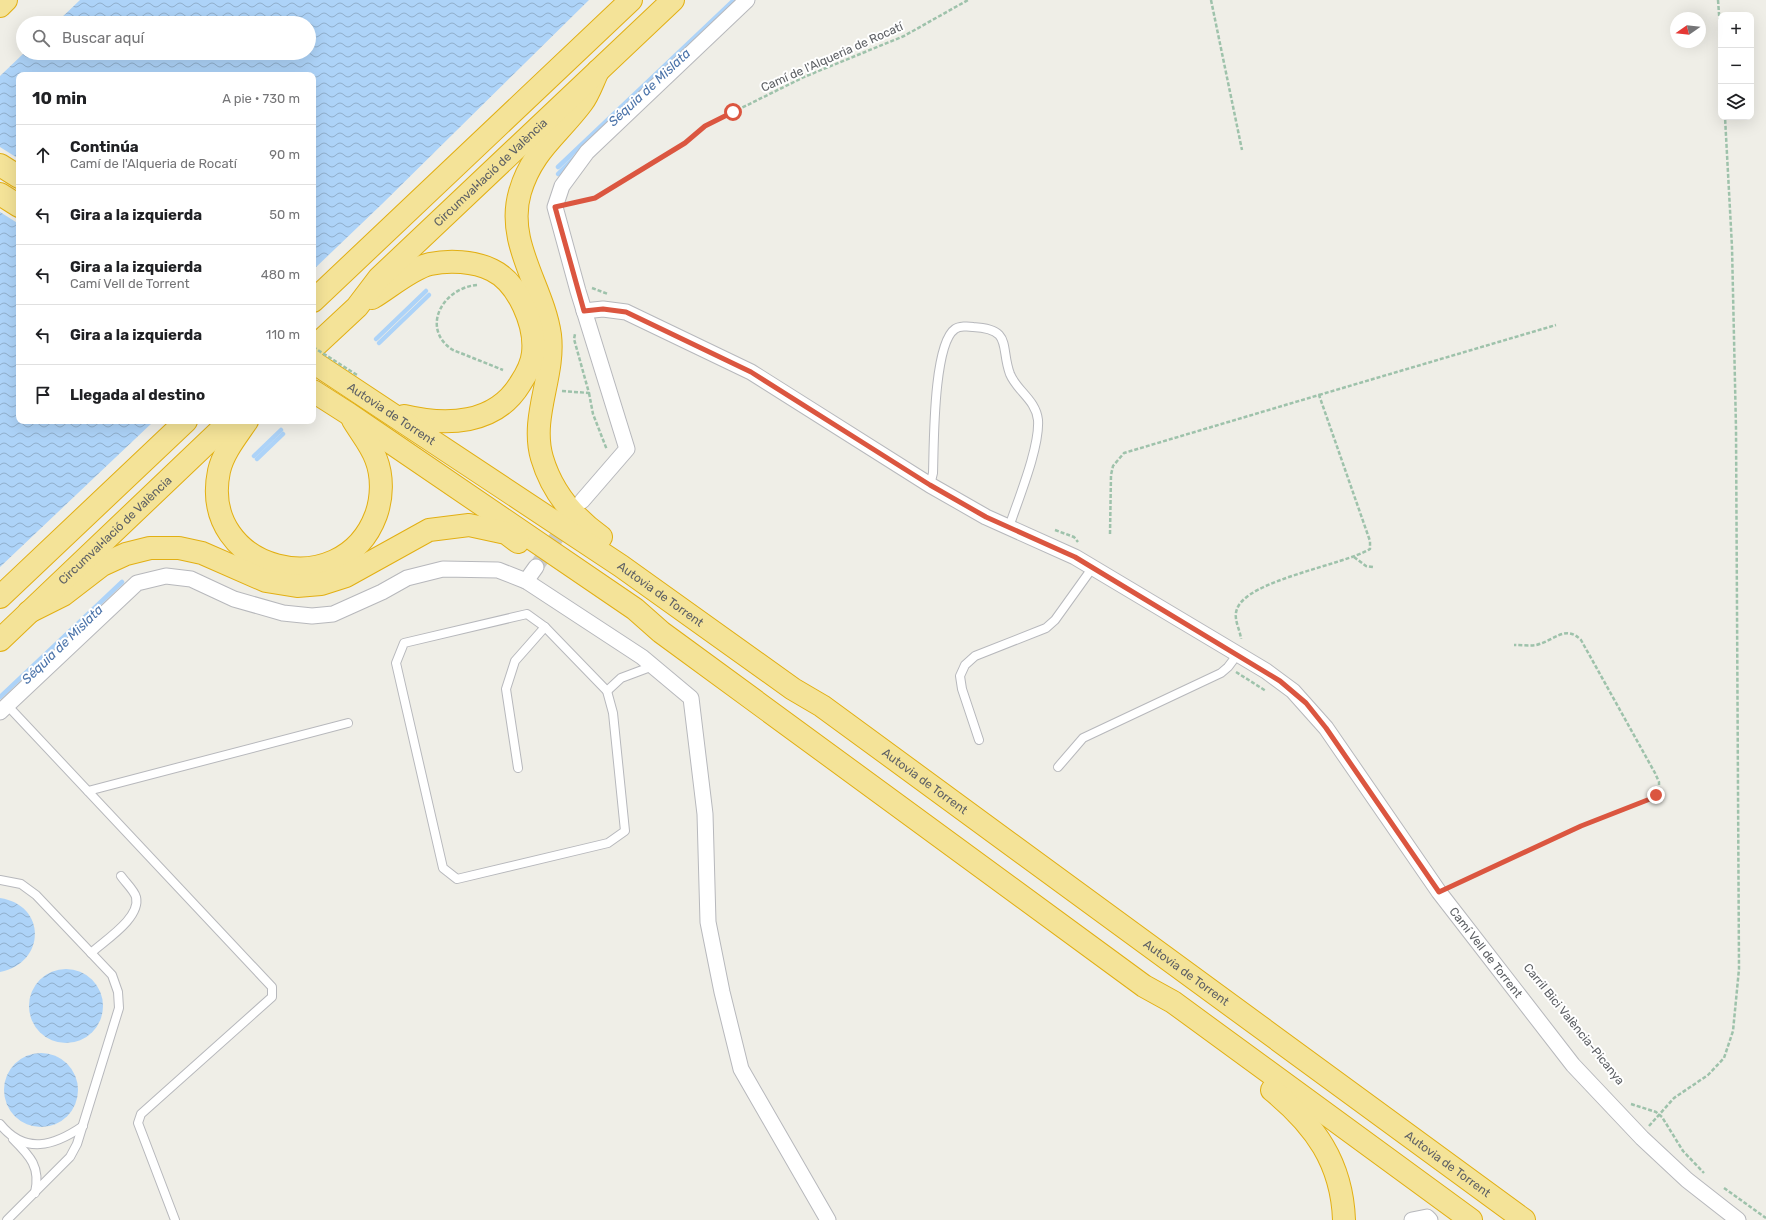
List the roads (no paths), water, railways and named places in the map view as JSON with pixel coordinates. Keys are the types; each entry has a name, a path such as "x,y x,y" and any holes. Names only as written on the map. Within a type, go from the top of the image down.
{"highway":[{"path":"0,6 6,0"},
{"path":"316,298 632,0"},
{"name":"Circumval·lació de València","path":"316,345 357,307 379,278 673,0"},
{"path":"598,71 583,102 547,142 529,167 519,193 517,222 521,250 543,306 550,335 549,360 540,424 542,458 553,484 565,505 582,523 798,678 822,706"},
{"path":"0,165 16,175"},
{"path":"0,194 16,204"},
{"path":"357,307 428,264 450,262 472,264 493,270 507,282 519,297 528,315 532,334 533,354 524,379 516,392 501,406 487,414 471,420 447,422 424,421 393,413"},
{"name":"Autovia de Torrent","path":"316,363 356,379 393,413 621,566 793,689 822,706 1524,1220"},
{"name":"Autovia de Torrent","path":"321,397 349,414 635,609 661,632 1144,986 1173,1002 1470,1220"},
{"path":"245,424 229,447 220,470 217,496 220,515 228,532 243,548 260,561 282,567 305,569 326,564 345,556 362,541 372,524 380,502 380,479 376,459 349,414"},
{"path":"0,597 183,424"},
{"name":"Circumval·lació de València","path":"0,640 227,424"},
{"path":"29,612 63,595 102,565 126,554 150,548 179,548 202,553 266,581 297,586 322,584 346,576 429,530 469,525 506,533 629,619 661,632"},
{"path":"1144,986 1167,1013 1263,1084 1287,1103 1309,1125 1327,1150 1338,1177 1344,1204 1344,1220"}],"street":[{"path":"582,501 628,449 584,311 555,207 562,186 587,152 747,0"},
{"name":"Camí Vell de Torrent","path":"584,311 603,309 626,312 751,372 930,485 986,517 1075,557 1093,567 1280,681 1306,703 1326,728 1439,892 1573,1065 1642,1138 1687,1180 1738,1220"},
{"path":"526,581 536,567"},
{"path":"3,708 137,583 166,576 190,579 248,603 283,613 312,616 333,614 382,592 407,578 443,568 498,570 526,581 642,657 691,698 705,814 708,922 722,992 741,1069 828,1220"},
{"path":"1412,1220 1427,1217 1430,1220"}],"lane":[{"path":"930,485 933,473 939,368 947,339 955,329 968,326 984,327 995,331 1003,341 1010,373 1016,385 1032,402 1038,419 1037,440 1009,527"},
{"path":"979,740 962,690 960,676 965,665 976,656 1046,628 1055,620 1093,567"},
{"path":"527,614 545,626 607,691 613,713 625,831 608,843 458,879 443,868 396,663 404,643 527,614"},
{"path":"518,768 506,689 515,660 545,626"},
{"path":"1058,767 1083,738 1221,674 1228,668 1237,655"},
{"path":"607,691 621,678 653,666"},
{"path":"3,708 88,791 272,987 272,997 141,1114 138,1123 175,1220"},
{"path":"88,791 348,723"},
{"path":"91,953 132,916 137,905 135,895 121,876"},
{"path":"0,880 21,884 36,895 112,975 118,992 119,1008 77,1144 70,1157 7,1220"},
{"path":"0,1124 9,1136 33,1161 37,1170 35,1193"},
{"path":"9,1136 24,1142 39,1144 66,1137 83,1126"}],"water":[{"path":"80,0 589,0 316,267 316,72 16,72 16,424 151,424 0,567 0,76 17,60 316,60 316,16 63,16"},
{"path":"0,898 15,903 26,911 33,922 35,934 33,946 26,958 15,967 0,972"},
{"path":"66,969 80,972 92,980 100,992 103,1006 100,1020 92,1032 80,1040 66,1043 52,1040 40,1032 32,1020 29,1006 32,992 40,980 52,972"},
{"path":"41,1053 55,1056 67,1064 75,1076 78,1090 75,1104 67,1116 55,1124 41,1127 27,1124 15,1116 7,1104 4,1090 7,1076 15,1064 27,1056"}],"waterway":[{"path":"558,167 734,0"},
{"name":"Séquia de Mislata","path":"558,174 574,158"},
{"path":"376,339 426,291"},
{"name":"Séquia de Mislata","path":"379,343 429,295"},
{"path":"254,456 281,430"},
{"name":"Séquia de Mislata","path":"257,459 283,434"},
{"name":"Séquia de Mislata","path":"0,697 122,582"}],"tunnel":[{"path":"536,567 568,521"}]}
